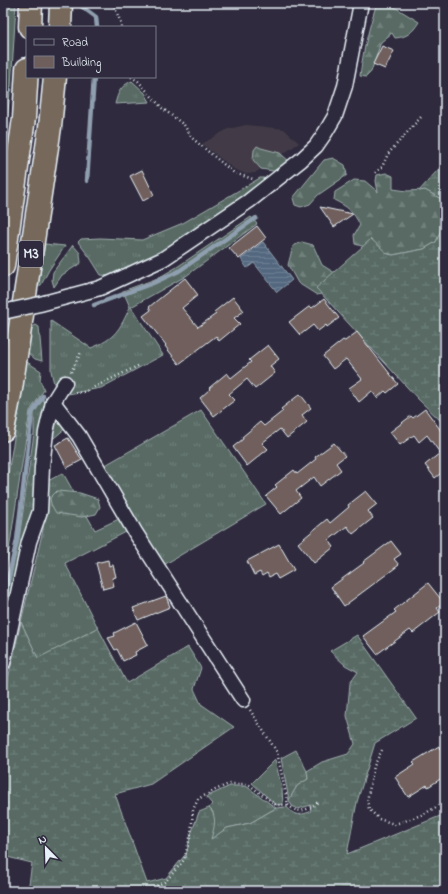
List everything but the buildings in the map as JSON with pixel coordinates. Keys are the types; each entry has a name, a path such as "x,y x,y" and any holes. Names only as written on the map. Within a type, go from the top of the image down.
{"highway":[{"path":"30,26 31,3"},
{"path":"60,26 61,3"},
{"name":"M3","path":"3,266 24,118 26,78"},
{"name":"M3","path":"3,430 12,382 49,135 55,78"}],"street":[{"path":"3,312 100,288 163,259 249,201 301,160 316,146 335,116 345,86 361,3"},
{"path":"3,663 29,542 40,512 42,466 46,432 58,393"},
{"path":"58,393 79,436 124,515 243,700"}],"path":[{"path":"113,3 121,26"},
{"path":"133,78 138,81 162,108 184,125 192,138 234,173 253,179"},
{"path":"374,173 382,167 388,154 421,117"},
{"path":"58,393 81,352"},
{"path":"58,393 84,392 140,365"},
{"path":"243,700 256,718 276,752 288,806 292,810 301,812 319,802"},
{"path":"382,750 374,766 367,801 369,809 379,819 394,824 402,822 424,814 445,802"},
{"path":"146,891 166,881 184,860 191,834 193,810 198,799 229,784 248,784 276,805 288,806"}],"shaded area":[{"path":"246,125 284,129 299,143 255,173 246,174 234,169 202,144 228,129"}],"green space":[{"path":"377,3 388,3 419,22 411,32 403,37 395,38 392,33 381,42 371,72 366,77 360,76 371,21"},
{"path":"16,5 11,87 3,86 3,6"},
{"path":"132,81 145,93 150,102 115,104 120,90"},
{"path":"3,91 10,92 3,158"},
{"path":"257,146 280,153 290,162 279,172 261,169 253,160 254,150"},
{"path":"333,158 345,165 347,175 318,195 310,204 301,207 295,205 293,198 324,160"},
{"path":"445,162 445,201 425,190 419,191"},
{"path":"386,173 393,176 393,189 407,191 425,190 445,201 445,227 442,228 436,242 424,249 393,255 355,244 354,235 360,225 350,210 334,200 335,192 354,180 365,181 378,192 376,181 377,175"},
{"path":"260,178 264,178 264,182 200,231 169,249 111,276 101,275 78,242 81,239 100,238 142,240 183,223"},
{"path":"251,217 257,224 186,276 131,307 163,355 101,388 57,396 51,371 51,321 91,348 99,345 116,332 130,307 123,291 158,278 177,267"},
{"path":"445,227 445,425 418,399 316,288 371,239 388,254 393,255 424,249 436,242 442,228"},
{"path":"302,242 313,245 322,265 338,275 330,292 317,295 298,283 288,265 293,246"},
{"path":"45,244 65,246 41,285 38,287"},
{"path":"73,245 80,253 81,263 62,275 54,287 52,280 53,272"},
{"path":"36,325 39,327 42,361 35,359 28,353 32,327"},
{"path":"27,362 41,371 40,380 44,390 30,411 8,557 3,577 3,503"},
{"path":"43,399 47,406 36,500 3,653 3,612 19,539 34,433 34,413"},
{"path":"54,409 67,427 48,443"},
{"path":"201,410 266,504 162,566 102,467"},
{"path":"63,473 95,530 121,518 130,530 65,563 98,628 38,659 21,622 43,530 44,483"},
{"path":"57,491 80,493 98,499 100,507 96,514 82,517 56,513 51,504 50,498"},
{"path":"21,622 38,658 98,628 127,683 188,647 201,668 194,689 201,704 234,727 151,784 115,794 147,883 166,878 185,855 187,858 186,855 191,834 199,812 209,808 214,815 211,839 227,828 250,823 276,808 287,807 295,814 310,812 311,805 298,809 292,806 289,800 297,786 308,779 307,771 322,762 348,754 355,744 347,716 350,683 358,672 345,665 330,651 357,635 416,718 375,743 357,802 347,854 445,814 445,891 28,891 32,863 3,856 3,701"},
{"path":"296,750 307,771 308,779 297,786 289,800 281,758"},
{"path":"275,760 282,789 283,804 276,805 252,783"},
{"path":"230,786 246,786 276,808 250,823 227,828 211,840 213,812 209,808 212,804 206,797"}],"water":[{"path":"263,242 292,280 277,292 254,263 247,268 241,259"}],"waterway":[{"path":"3,3 17,3"},
{"path":"77,3 96,17 97,26"},
{"path":"87,181 94,78"},
{"path":"3,89 10,90"},
{"path":"94,305 153,283 179,271 256,218"},
{"path":"3,602 17,540 32,413 43,396"}]}
